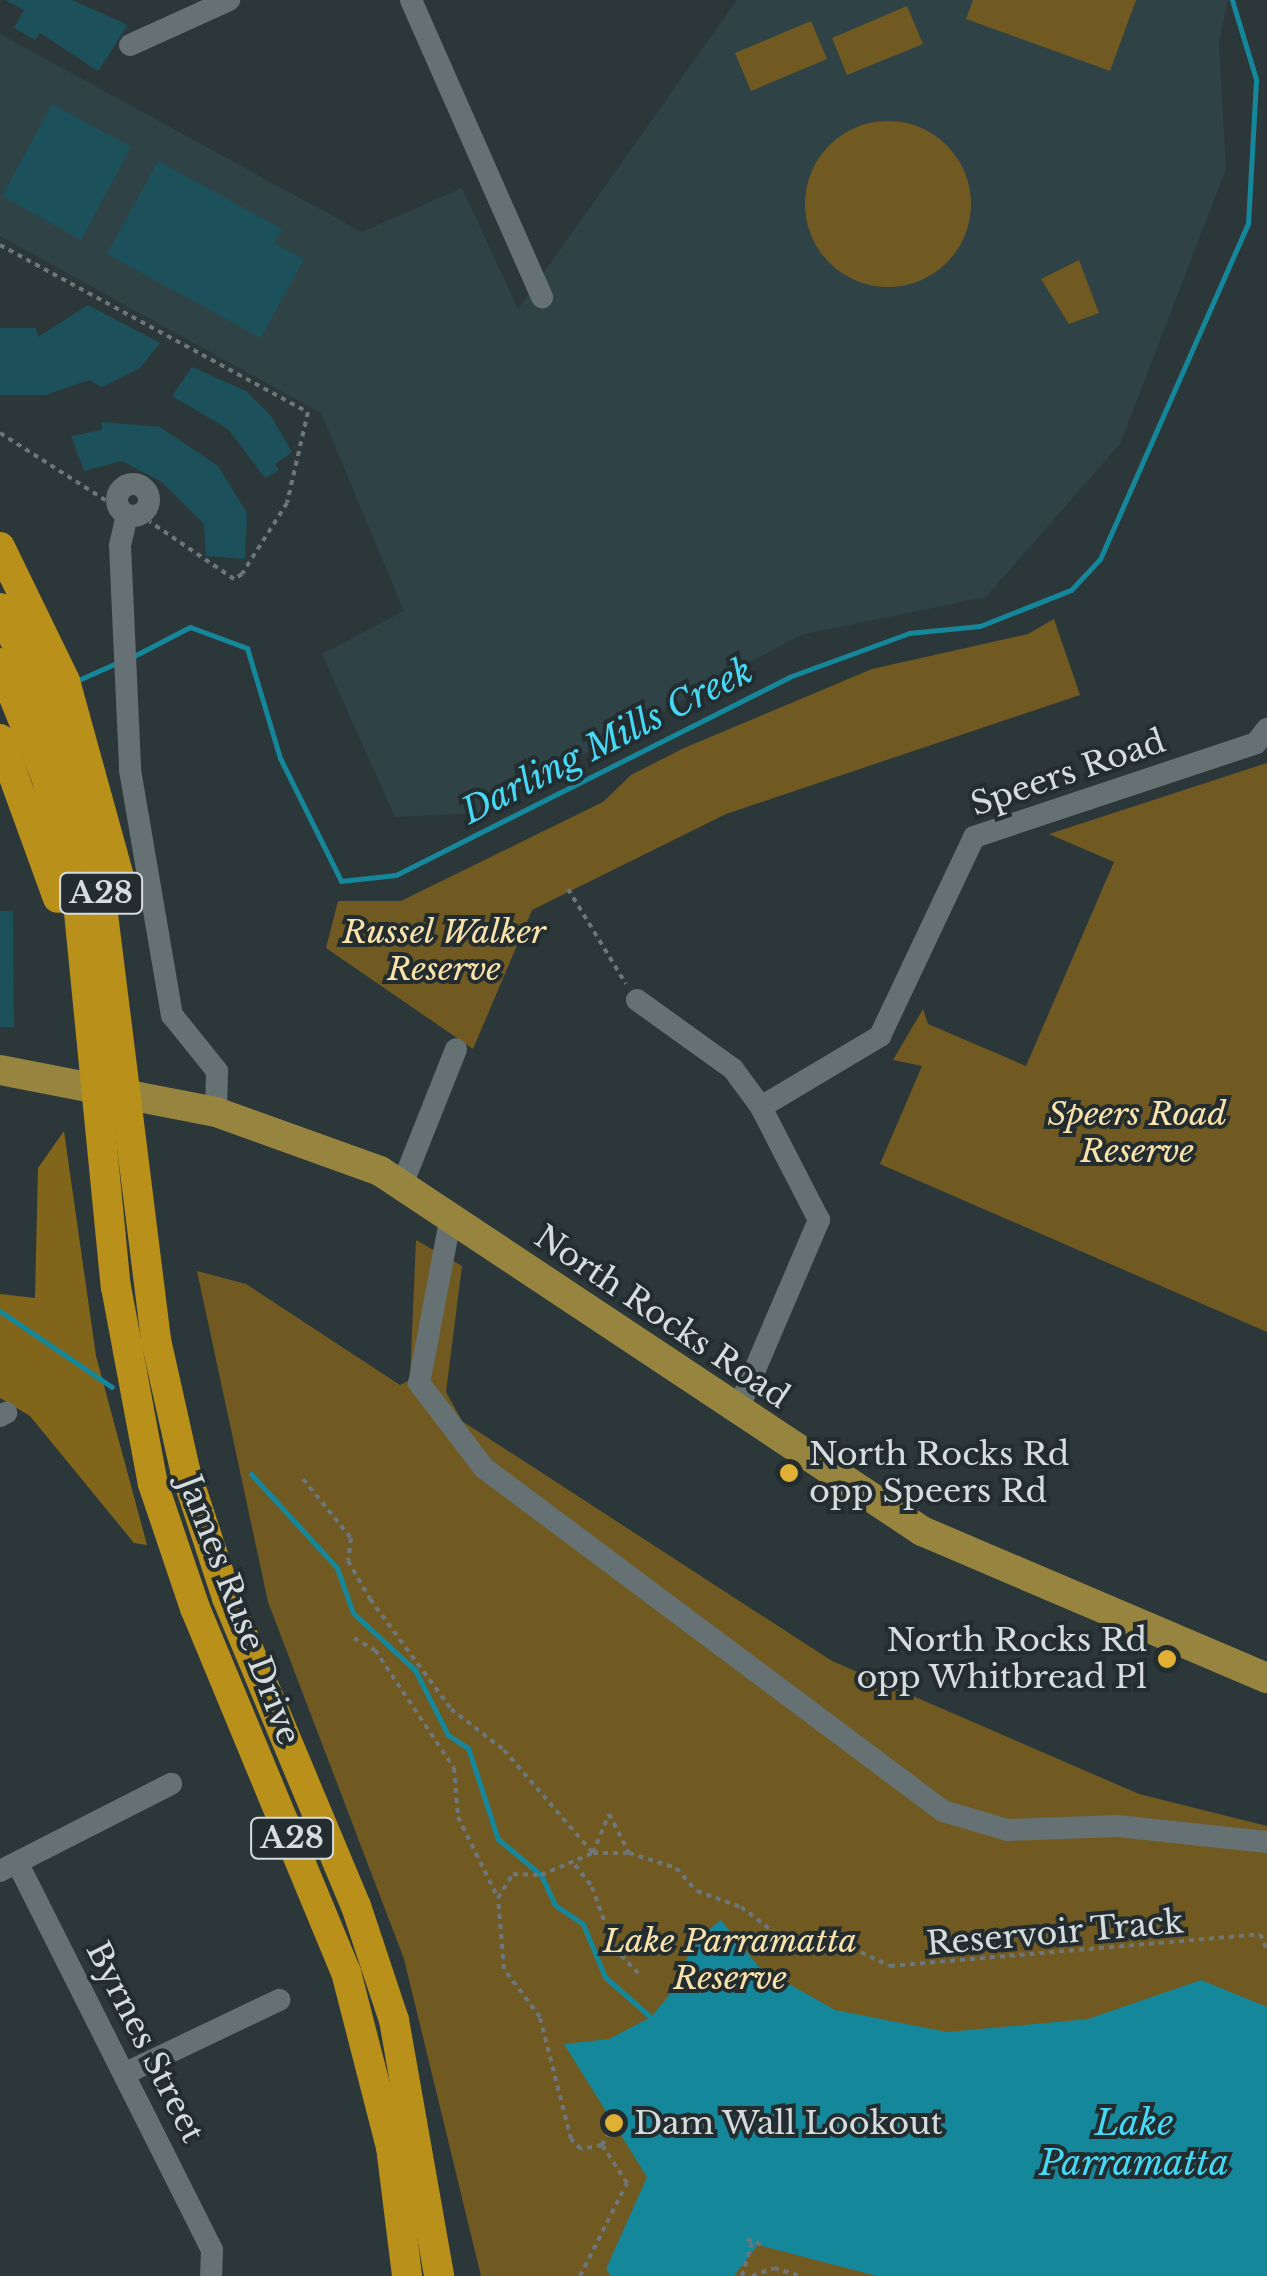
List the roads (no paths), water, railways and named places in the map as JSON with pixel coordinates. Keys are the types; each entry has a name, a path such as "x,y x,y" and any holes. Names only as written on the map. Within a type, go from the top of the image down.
{"highway":[{"path":"0,547 22,646"},
{"name":"A28","path":"0,608 22,646 39,746"},
{"path":"39,746 117,863 109,1045"},
{"name":"James Ruse Drive","path":"39,746 134,1142 156,1340 185,1470 226,1598 389,2003 421,2140 439,2276"},
{"name":"James Ruse Drive","path":"109,1045 101,1136 124,1348 153,1484 201,1623 346,1972 388,2132 407,2276"}],"main road":[{"name":"North Rocks Road","path":"0,1070 216,1112 322,1144 451,1216 922,1531 1264,1671"}],"street":[{"path":"130,45 228,0"},
{"path":"411,0 542,297"},
{"path":"130,516 121,628 130,770 172,1015 217,1071 216,1112"},
{"name":"Speers Road","path":"761,1107 880,1036 974,836 1256,744 1267,729"},
{"path":"637,1000 733,1068 761,1107 819,1220 738,1410"},
{"path":"402,1186 456,1050"},
{"path":"451,1216 419,1383 484,1468 943,1810 1007,1830 1117,1826 1267,1842"},
{"path":"9,1867 171,1784"},
{"name":"Byrnes Street","path":"9,1867 126,2073 212,2250 211,2276"},
{"path":"126,2073 279,2000"}],"water":[{"name":"Lake Parramatta","path":"721,1920 759,1967 835,2010 947,2032 1088,2019 1201,1980 1267,2007 1267,2276 877,2276 758,2245 734,2276 611,2276 606,2269 647,2177 564,2044 609,2039 651,2017 676,1987 693,1942"}],"waterway":[{"name":"Darling Mills Creek","path":"134,656 190,627 247,648 280,758 341,881 396,875 789,677 909,633 980,626 1071,590 1100,559 1248,224 1256,79 1232,0"},
{"name":"Darling Mills Creek","path":"74,682 119,662"},
{"path":"0,1311 112,1387"},
{"path":"251,1474 337,1568 353,1613 415,1670 448,1735 468,1748 498,1839 541,1875 555,1905 583,1924 605,1977 654,2020"}],"place":[{"name":"North Rocks Rd opp Speers Rd","path":"789,1473"},
{"name":"North Rocks Rd opp Whitbread Pl","path":"1167,1659"},
{"name":"Dam Wall Lookout","path":"614,2123"}],"park label":[{"name":"Russel Walker Reserve","path":"444,952"},
{"name":"Speers Road Reserve","path":"1137,1134"},
{"name":"Lake Parramatta Reserve","path":"730,1960"}]}
